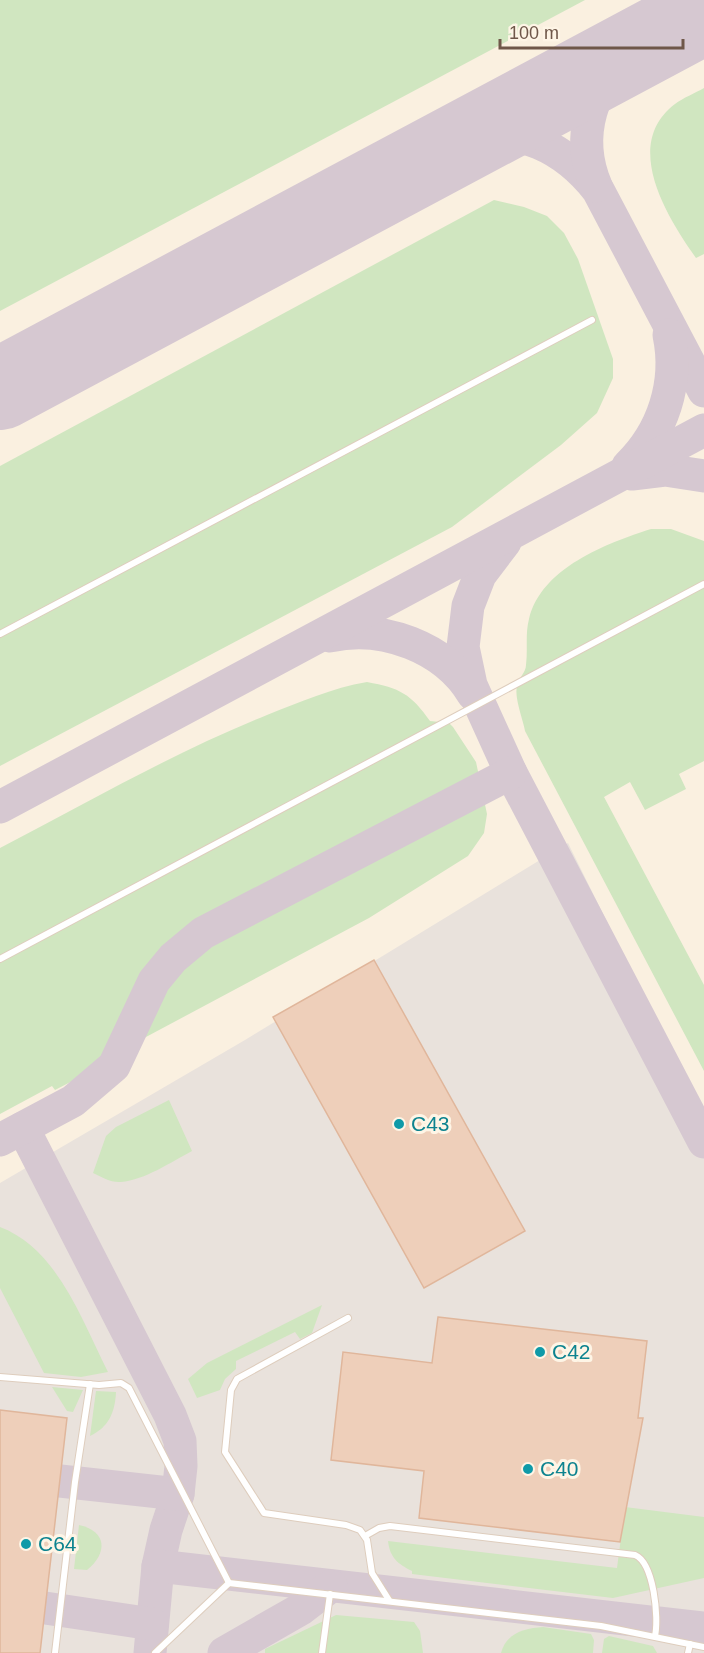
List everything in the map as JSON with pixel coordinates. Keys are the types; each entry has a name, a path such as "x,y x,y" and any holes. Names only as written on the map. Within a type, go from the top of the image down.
{"lane":[{"path":"0,634 592,320"},
{"path":"0,959 704,584"},
{"path":"348,1318 237,1379 231,1390 225,1448 264,1513 346,1525 360,1530 365,1536 372,1573 389,1600"},
{"path":"0,1377 90,1384 121,1383 129,1388 229,1582"},
{"path":"55,1653 75,1482 90,1384"},
{"path":"365,1536 379,1528 390,1526 635,1555 644,1561 651,1585 658,1621 656,1636"},
{"path":"229,1582 622,1629 704,1647"},
{"path":"155,1653 229,1582"},
{"path":"321,1653 330,1594"},
{"path":"688,1653 690,1644"}],"shaded area":[{"path":"568,843 704,1118 704,1653 0,1653 0,1183 245,1040"}],"green space":[{"path":"0,0 585,0 0,311"},
{"path":"704,88 704,254 696,258 663,203 651,160 652,140 659,121 675,104"},
{"path":"494,200 524,207 547,216 564,233 578,259 613,359 613,378 597,413 561,445 452,527 0,766 0,466"},
{"path":"651,529 671,529 704,541 704,761 679,774 686,789 645,810 630,782 604,797 704,985 704,1071 525,731 516,691 526,668 529,619 536,601 547,585 561,572 596,550"},
{"path":"367,682 404,694 417,704 430,721 449,723 476,762 487,814 484,833 468,856 369,918 86,1069 86,1074 55,1090 52,1086 0,1114 0,848 132,778 233,729 316,696"},
{"path":"169,1100 192,1151 158,1170 130,1181 114,1182 93,1173 106,1136 116,1127"},
{"path":"0,1227 20,1237 53,1269 78,1310 108,1372 81,1377 44,1373 0,1288"},
{"path":"322,1305 312,1333 300,1339 295,1332 236,1361 236,1369 225,1379 220,1390 197,1398 188,1379 207,1363"},
{"path":"52,1387 83,1390 73,1412 67,1411"},
{"path":"96,1391 116,1392 110,1418 102,1428 90,1436"},
{"path":"625,1507 704,1517 704,1578 613,1598 412,1574 412,1571 393,1556 388,1541 617,1568"},
{"path":"79,1525 95,1532 101,1543 99,1557 87,1570 74,1569"},
{"path":"336,1615 414,1622 420,1631 423,1653 265,1653 265,1649"},
{"path":"543,1627 591,1634 594,1640 593,1653 501,1653 512,1636"},
{"path":"609,1636 653,1646 657,1653 602,1653 604,1639"}],"building":[{"name":"C43","path":"374,960 525,1231 424,1288 273,1017"},
{"path":"438,1317 647,1341 638,1418 643,1418 620,1542 419,1518 424,1471 331,1460 343,1352 432,1363"},
{"name":"C64","path":"0,1410 67,1418 40,1653 0,1653"}],"taxiway":[{"path":"596,186 587,148 587,130 591,112 607,79 634,51"},
{"path":"465,141 484,136 521,137 556,151 585,175 598,190 704,391"},
{"path":"628,466 651,438 665,406 672,371 669,335"},
{"path":"0,807 704,430"},
{"path":"632,474 665,470 704,476"},
{"path":"505,542 480,575 468,606 463,647 471,685 511,773 704,1142"},
{"path":"330,636 370,633 410,643 446,663 473,694"},
{"path":"0,1140 73,1101 114,1066 154,981 173,958 203,933 511,773"},
{"path":"23,1128 170,1415 180,1441 181,1466 178,1494 166,1530 158,1566 150,1653"},
{"path":"60,1481 178,1494"},
{"path":"158,1566 704,1628"},
{"path":"224,1653 301,1609 331,1586"},
{"path":"45,1608 152,1624"}],"runway":[{"path":"0,389 704,13"}],"place":[{"name":"C43","path":"399,1124"},
{"name":"C42","path":"540,1352"},
{"name":"C40","path":"528,1469"},
{"name":"C64","path":"26,1544"}]}
